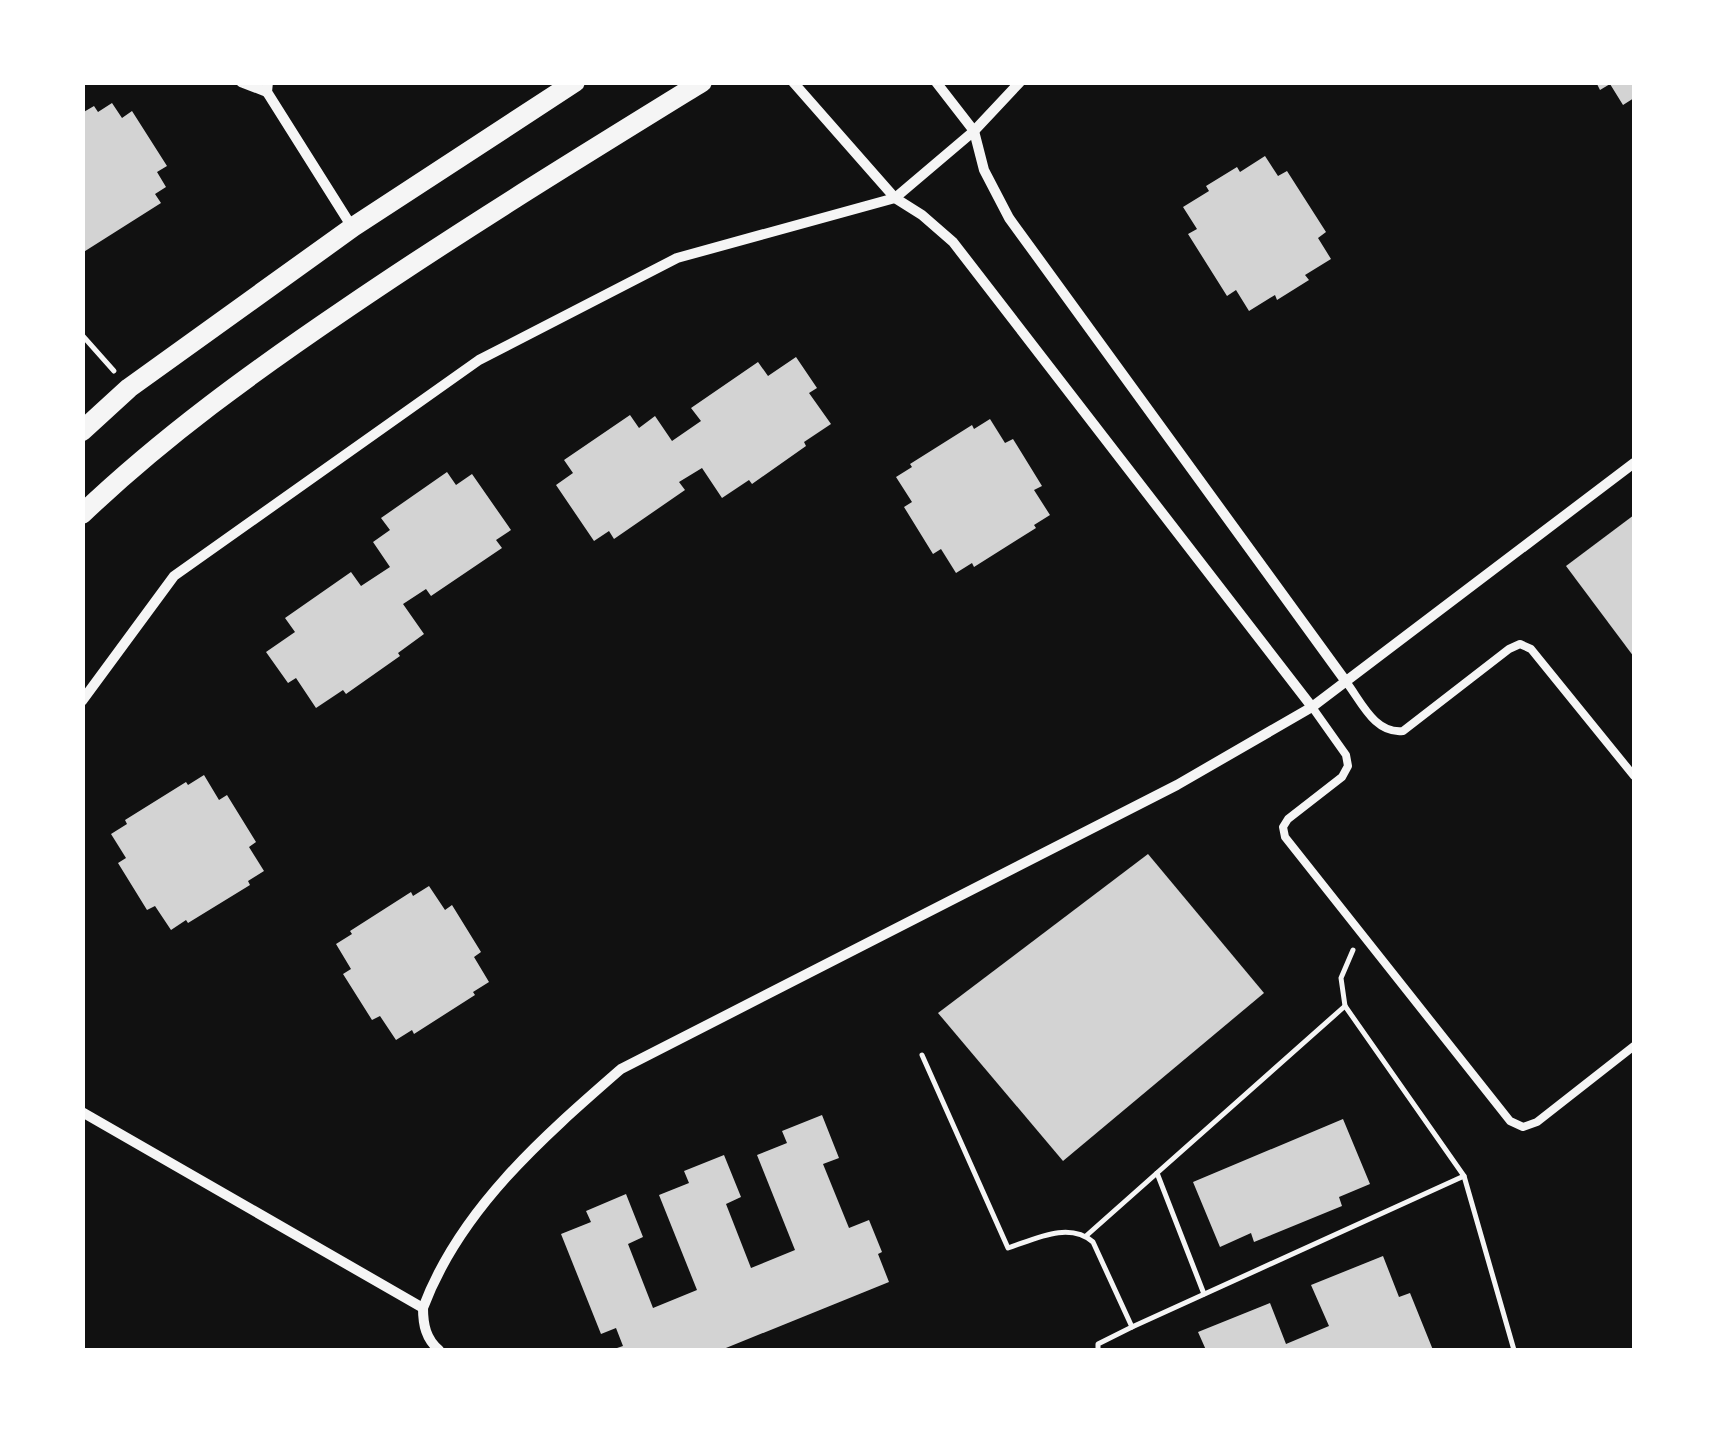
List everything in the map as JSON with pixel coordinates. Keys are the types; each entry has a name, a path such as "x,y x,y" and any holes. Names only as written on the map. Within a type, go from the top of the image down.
{"main road":[{"path":"82,432 129,388 353,228 575,82"},
{"path":"82,514 200,410 306,336 455,235 702,82"}],"street":[{"path":"241,82 268,87 353,228"},
{"path":"793,82 896,198 922,214 953,242 1312,707"},
{"path":"936,82 974,131 984,170 1009,218 1347,683"},
{"path":"82,701 174,576 479,360 677,258 896,198 974,131 1020,82"},
{"path":"439,1350 431,1344 422,1308 436,1273 461,1232 514,1168 621,1069 1164,792 1312,707 1634,463"},
{"path":"82,1112 422,1308"}],"lane":[{"path":"1347,683 1380,726 1390,732 1403,731 1520,644 1531,649 1634,776"},
{"path":"1312,707 1346,755 1348,766 1342,777 1288,819 1284,836 1510,1122 1524,1127 1537,1122 1634,1046"}],"path":[{"path":"82,335 129,388"},
{"path":"1362,934 1341,978 1346,1006 1464,1176 1514,1350"},
{"path":"1086,1236 1346,1006"},
{"path":"922,1055 1008,1248 1055,1233 1086,1236 1093,1242 1132,1327"},
{"path":"1157,1173 1204,1294"},
{"path":"1098,1350 1098,1344 1132,1327 1464,1176"}],"building":[{"path":"1596,82 1634,82 1634,98 1623,105 1610,84 1600,90"},
{"path":"112,103 122,118 132,111 167,166 157,172 166,187 155,194 161,203 82,253 82,113 94,106 98,112"},
{"path":"1265,156 1278,176 1287,171 1326,232 1318,238 1331,259 1305,275 1309,280 1277,300 1275,295 1249,311 1236,290 1227,296 1188,234 1197,229 1183,207 1209,191 1206,186"},
{"path":"796,357 817,388 809,393 831,424 752,484 749,480 722,498 702,468 679,482 685,490 614,539 609,531 594,541 556,485 573,473 564,460 630,415 639,428 655,416 672,441 701,421 691,408 758,362 768,376"},
{"path":"990,419 1005,443 1013,439 1042,486 1034,490 1050,515 974,567 972,563 956,573 941,549 933,554 904,507 912,502 896,477 972,425 974,429"},
{"path":"447,472 456,485 472,474 511,530 496,540 502,548 431,596 426,589 403,604 424,634 346,694 343,690 316,708 296,678 288,683 266,652 295,632 285,618 351,572 361,586 390,567 373,542 390,530 381,518"},
{"path":"1634,515 1634,657 1566,566"},
{"path":"204,775 219,800 227,795 256,842 249,847 264,871 248,881 250,885 171,930 155,906 147,910 118,863 126,858 111,834 127,824 125,820"},
{"path":"1148,854 1264,993 1063,1161 938,1013"},
{"path":"429,886 445,910 452,905 481,952 474,957 489,982 414,1034 412,1030 396,1040 380,1016 372,1020 343,974 351,969 336,944 411,892 413,896"},
{"path":"822,1115 839,1158 823,1164 849,1228 869,1220 889,1282 721,1350 611,1350 623,1346 616,1328 601,1334 561,1234 591,1222 586,1211 626,1194 643,1237 628,1244 653,1308 697,1290 659,1195 689,1183 684,1171 724,1155 741,1197 726,1204 751,1268 795,1250 757,1155 787,1143 782,1131"},
{"path":"1343,1119 1370,1184 1339,1197 1342,1206 1254,1242 1251,1233 1220,1247 1193,1182"},
{"path":"1383,1256 1399,1297 1410,1293 1433,1350 1206,1350 1198,1332 1270,1303 1286,1344 1329,1326 1311,1285"}]}
